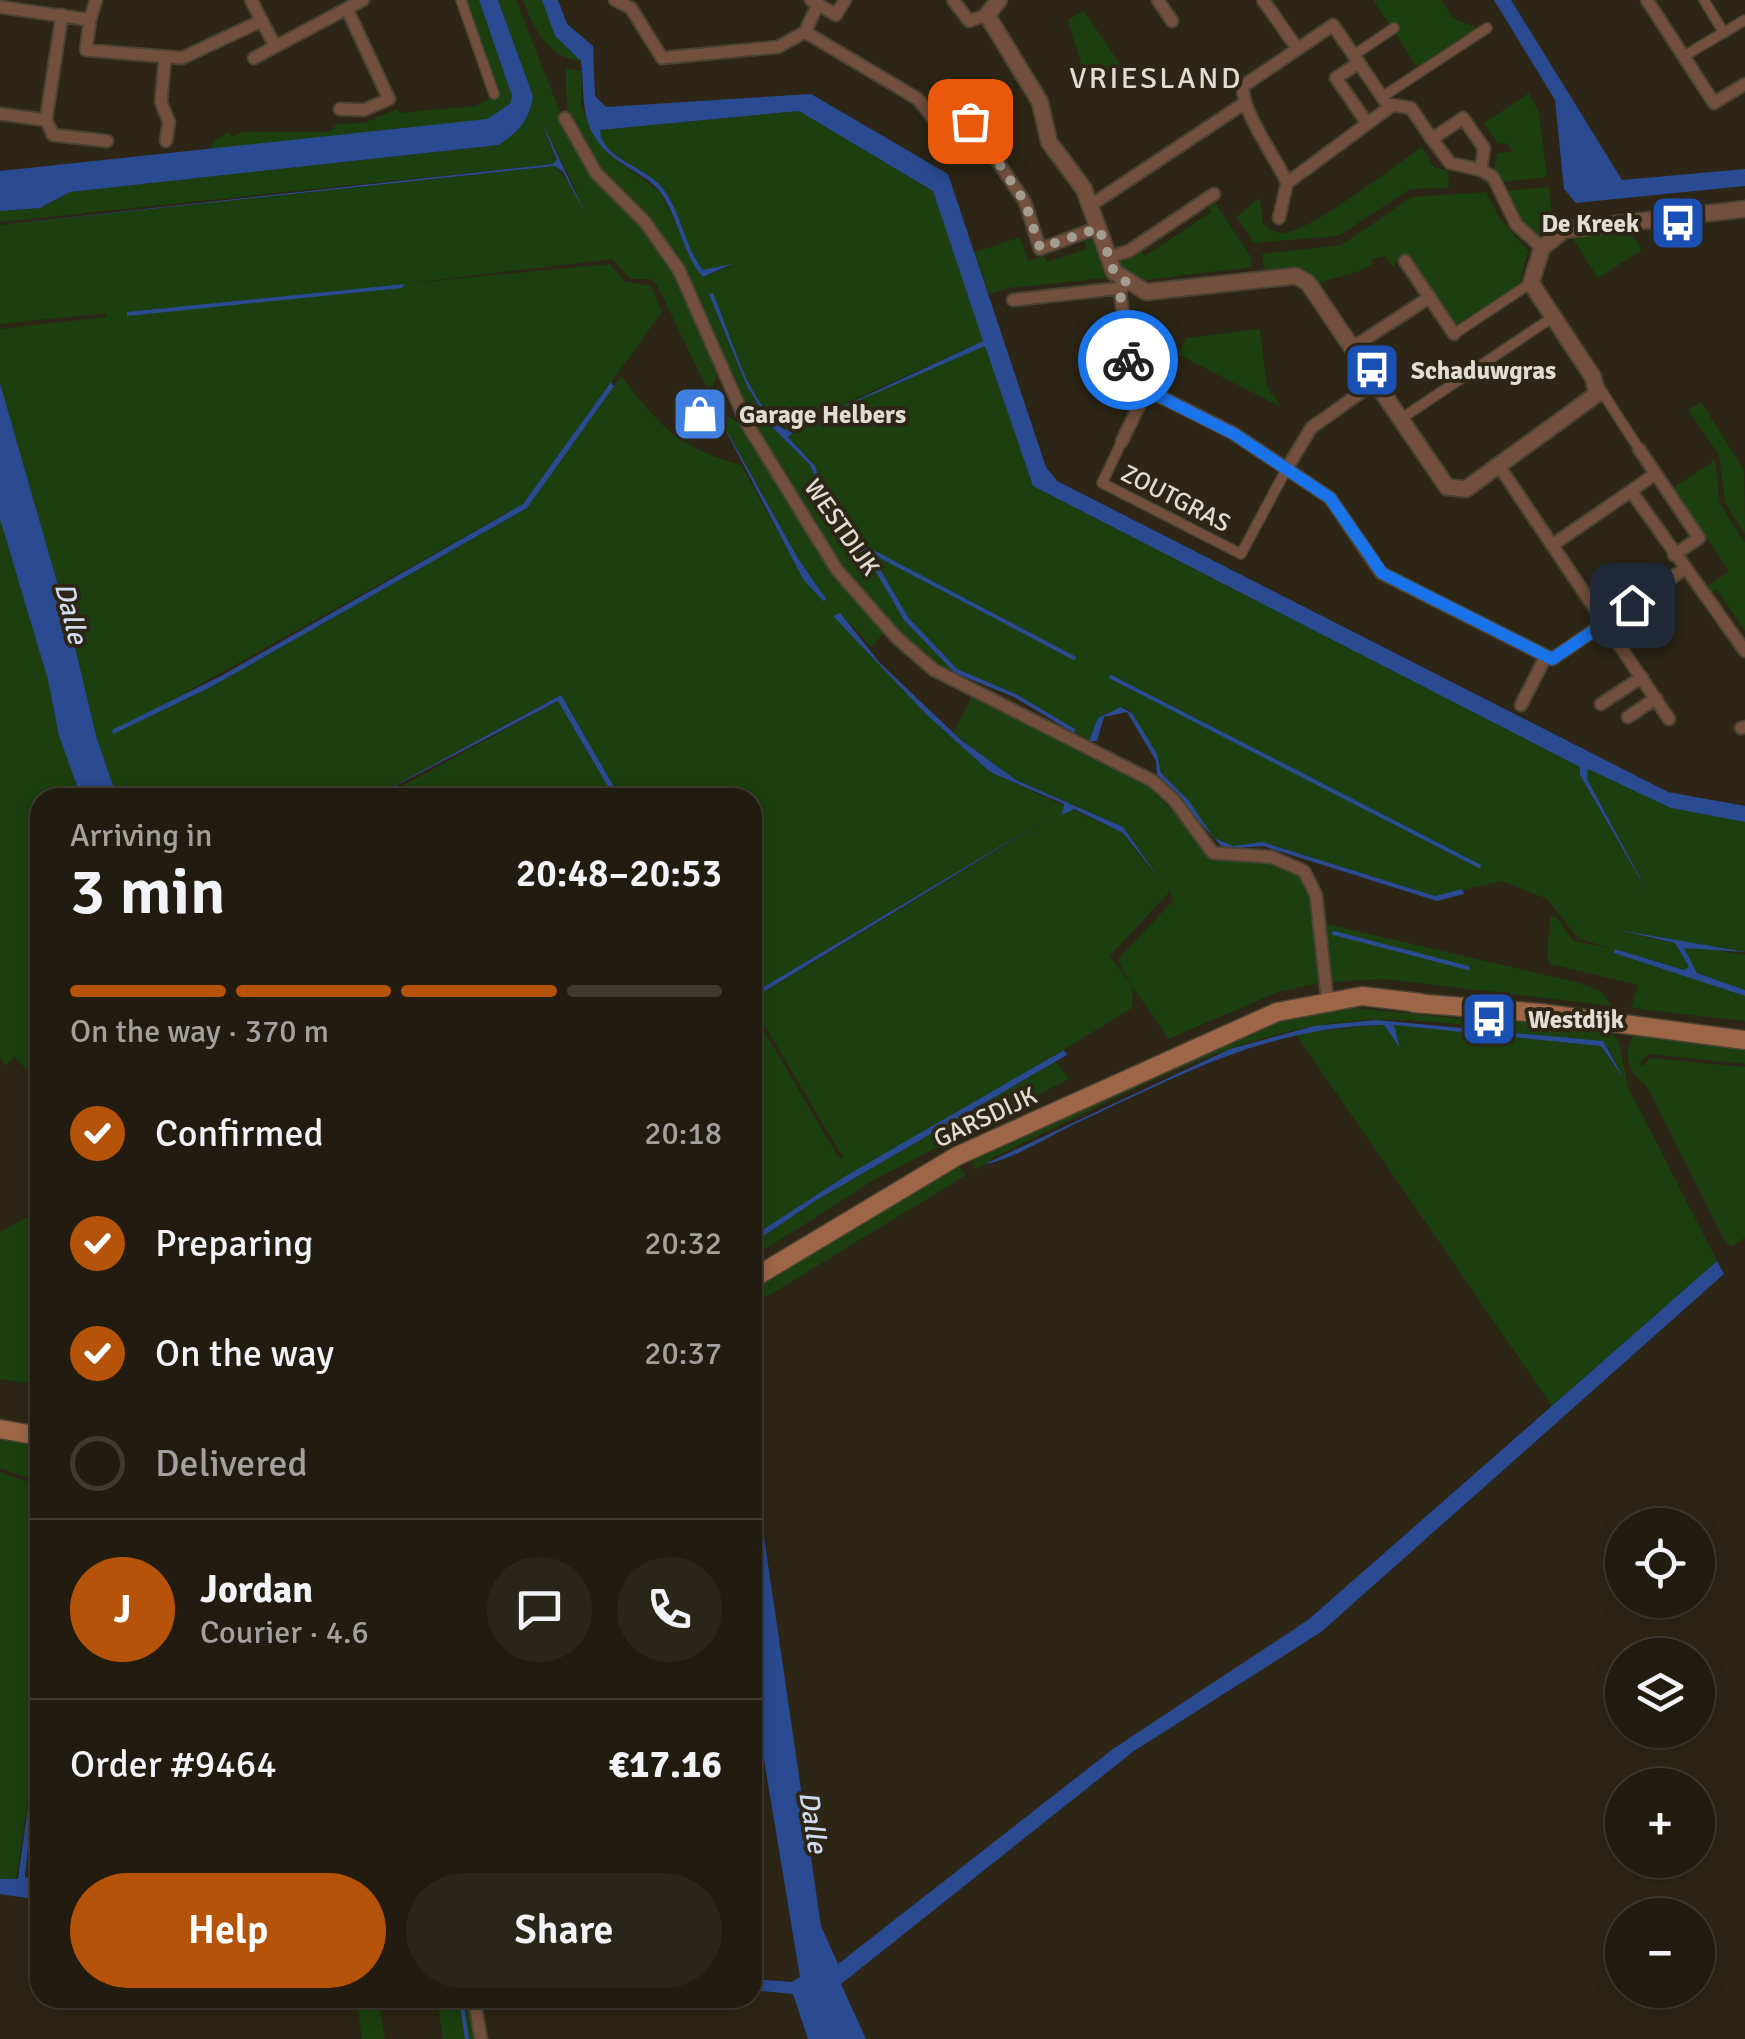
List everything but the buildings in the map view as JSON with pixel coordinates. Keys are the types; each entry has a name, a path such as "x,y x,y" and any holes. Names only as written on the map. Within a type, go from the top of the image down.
{"main road":[{"path":"1327,1003 1421,1003 1745,1040"},
{"name":"GARSDIJK","path":"762,1273 956,1156 1252,1024 1327,1003"},
{"path":"0,1429 30,1434"}],"street":[{"path":"96,0 86,50 182,58 261,21"},
{"path":"251,0 275,46"},
{"path":"254,58 363,0"},
{"path":"461,0 494,94"},
{"path":"615,0 631,8 662,58 778,47 805,32 814,2 836,15 845,0"},
{"path":"953,0 969,20 987,15 998,0"},
{"path":"1158,0 1172,21"},
{"path":"1263,0 1297,48"},
{"path":"1647,0 1714,103 1745,84"},
{"path":"1704,0 1724,33"},
{"path":"0,7 90,20"},
{"path":"340,109 364,110 389,99 346,9"},
{"path":"62,14 46,120 54,135 106,141"},
{"path":"987,15 1040,102 1049,142 1091,205 1108,258 1123,286 1131,382 1234,434 1330,498 1382,573 1552,659 1683,570"},
{"path":"1684,56 1745,20"},
{"path":"1279,218 1286,184 1390,107 1332,25 1243,86 1242,104 1266,136 1266,151 1286,184"},
{"path":"1367,123 1336,78 1394,28"},
{"path":"1385,101 1487,28"},
{"path":"805,32 918,98 946,136 970,121 1025,202 1040,248 1099,228"},
{"path":"165,58 160,102 169,122 166,141"},
{"path":"1385,101 1411,108 1450,163 1482,170 1493,177 1516,224 1542,248"},
{"path":"1091,205 1242,104"},
{"path":"0,114 46,120"},
{"name":"WESTDIJK","path":"564,118 596,172 654,232 679,270 747,424 837,570 897,638 934,670 1153,781 1174,800 1212,853 1272,858 1304,870 1316,895 1327,1003"},
{"path":"1432,139 1464,118 1484,148 1482,170"},
{"path":"1108,258 1130,251 1214,194"},
{"path":"1405,261 1454,334 1530,283 1542,248 1564,230 1745,209"},
{"path":"1013,300 1123,286 1146,292 1296,276 1308,283 1447,487 1466,489 1592,403 1597,385"},
{"path":"1530,283 1698,538 1674,555"},
{"path":"1350,349 1430,297"},
{"path":"1399,420 1554,317"},
{"path":"1286,470 1312,428 1374,384"},
{"path":"1122,441 1146,389"},
{"name":"ZOUTGRAS","path":"1122,441 1102,483 1241,554 1286,470"},
{"path":"1499,466 1669,719"},
{"path":"1554,544 1655,474"},
{"path":"1630,491 1683,570 1694,575 1745,652"},
{"path":"1522,704 1546,656"},
{"path":"1601,704 1642,677"},
{"path":"1628,718 1656,698"},
{"path":"476,2008 481,2039"}],"green space":[{"path":"463,0 479,0 512,96 510,104 487,119 211,151 213,142 228,132 232,137 243,132 329,132 337,124 364,123 397,109 399,113 476,106 496,95"},
{"path":"498,0 516,0 565,125 669,257 717,371 710,395 657,285 650,279 631,279 612,259 411,283 610,264 624,281 651,286 662,312 523,504 113,733 209,688 527,508 621,376 672,433 700,450 741,465 804,579 808,575 714,408 743,425 783,492 887,630 871,647 851,624 834,616 927,715 990,772 1123,833 1156,877 1123,827 1016,780 961,740 954,733 972,696 1152,789 1215,858 1290,866 1310,882 1319,983 1278,992 1168,1039 1118,959 1173,901 1170,891 1110,956 1133,988 1132,1008 903,1147 844,1177 762,1230 762,1027 838,1157 844,1159 762,1021 762,788 615,788 561,695 390,788 114,788 97,740 71,631 0,383 0,329 106,317 107,313 0,324 0,225 555,166 578,194 541,120 557,161 553,164 0,222 0,211 40,208 70,192 499,145 533,96","holes":["1045,821 766,991 763,988"]},
{"path":"523,0 542,0 555,36 581,61 551,48 537,31"},
{"path":"1373,0 1441,0 1453,18 1478,29 1418,68"},
{"path":"1084,11 1120,64 1088,86 1068,20"},
{"path":"565,68 582,71 581,104 594,136 609,154 660,192 703,277 731,266 703,271 661,186 615,155 599,130 799,111 933,191 983,341 826,412 985,346 1033,486 1580,767 1580,775 1650,896 1587,779 1588,768 1671,808 1745,822 1745,952 1619,933 1675,943 1689,967 1684,970 1616,949 1614,953 1745,996 1745,1021 1631,1008 1638,985 1550,964 1550,918 1555,915 1573,941 1609,948 1578,938 1547,899 1502,881 1435,896 1262,842 1223,844 1208,832 1161,773 1159,760 1126,707 1105,713 1089,741 1016,694 957,669 908,617 869,551 846,539 836,524 841,539 866,555 904,620 955,673 950,677 918,653 855,588 746,415 681,269 598,170 568,119","holes":["713,294 741,367 760,403 785,430 793,427 795,420 797,430 788,437 815,466 829,511 810,465 772,427 747,386 710,295"]},
{"path":"1529,93 1539,113 1547,177 1501,182 1494,169 1497,153 1512,152 1507,143 1498,144 1484,123"},
{"path":"1422,147 1434,167 1448,171 1449,188 1410,189 1338,236 1254,243 1236,217 1260,198 1263,224 1278,233 1297,229 1333,209"},
{"path":"1549,187 1553,225 1539,236 1524,226 1503,191"},
{"path":"1486,192 1500,219 1528,251 1519,285 1457,324 1411,257 1402,256 1393,267 1385,256 1372,259 1364,269 1315,286 1296,268 1265,271 1262,254 1341,245 1412,197"},
{"path":"1213,200 1251,257 1252,267 1146,280 1121,267 1118,258 1140,250 1145,256 1211,212 1207,205"},
{"path":"1629,230 1642,250 1598,278 1571,236"},
{"path":"1020,237 1028,261 1044,256 1047,262 1087,249 1084,241 1094,238 1106,278 1008,288 989,294 975,252"},
{"path":"1260,329 1267,387 1281,407 1179,355 1186,338"},
{"path":"1701,402 1744,470 1745,534 1725,503 1719,455 1688,410"},
{"path":"1715,460 1720,504 1745,543 1745,631 1717,590 1709,594 1705,588 1729,571 1673,488"},
{"path":"0,519 48,680 59,736 78,788 30,788 30,1074 14,1056 5,1066 0,1058"},
{"path":"558,701 609,788 398,788"},
{"path":"1326,924 1576,982 1601,991 1612,1006 1383,979 1331,982"},
{"path":"1688,945 1745,955 1745,990 1697,973 1684,948"},
{"path":"1354,1008 1496,1022 1540,1019 1607,1028 1619,1042 1628,1087 1717,1261 1552,1406 1295,1033 1384,1025 1402,1046 1392,1028 1397,1025 1601,1046 1625,1080 1607,1046 1431,1022 1373,1020 1323,1025 1274,1035 1179,1069 996,1156 975,1171 973,1158 1278,1021"},
{"path":"1634,1035 1745,1045 1745,1064 1648,1054 1639,1063 1642,1066 1651,1058 1745,1067 1745,1237 1733,1246 1726,1243 1645,1083 1631,1068 1631,1041"},
{"path":"1056,1062 1069,1079 874,1180 762,1251 762,1237 815,1201"},
{"path":"957,1165 966,1175 762,1300 762,1280"},
{"path":"30,1216 30,1384 0,1379 0,1232"},
{"path":"0,1434 30,1440 30,1478 0,1468"},
{"path":"0,1472 30,1482 30,1788 16,1881 0,1879"},
{"path":"357,2008 387,2008 380,2009 385,2039 362,2039"},
{"path":"438,2008 473,2008 478,2039 443,2039"}],"water":[{"path":"479,0 498,0 533,96 522,125 499,145 70,192 40,208 0,211 0,171 487,119 510,104 512,96"},
{"path":"542,0 558,0 567,24 593,46 595,96 606,107 811,94 948,174 1046,467 1057,481 1668,792 1745,806 1745,822 1671,808 1588,769 1587,779 1650,896 1580,775 1580,767 1033,486 985,346 827,414 983,341 933,191 799,111 600,130 608,148 661,186 703,270 732,264 703,277 661,193 608,153 591,131 581,61 555,36"},
{"path":"1494,0 1511,0 1622,180 1745,169 1745,186 1576,203 1564,189 1555,100"},
{"path":"541,120 585,213 563,172 555,166 0,225 553,164 557,160"},
{"path":"405,284 402,288 127,316 127,312"},
{"path":"713,293 760,403 785,430 793,427 796,416 799,427 788,437 815,466 830,511 810,465 772,427 747,386 709,294"},
{"path":"611,382 614,386 527,508 209,688 113,734 112,730 221,676 523,504"},
{"path":"0,383 71,631 97,739 114,788 78,788 59,736 48,680 0,519"},
{"path":"714,408 799,560 826,599 823,601 803,579"},
{"path":"836,524 846,539 869,550 908,617 957,669 1016,694 1075,729 1074,733 1014,697 955,673 904,620 866,555 841,539"},
{"path":"840,613 880,663 961,740 1016,780 1123,827 1158,877 1123,833 1074,809 1062,815 1064,804 990,772 927,715 833,616"},
{"path":"561,695 615,788 609,788 558,701 390,788"},
{"path":"1121,707 1132,713 1157,754 1161,773 1189,801 1214,838 1157,775 1156,761 1127,712 1104,717 1097,741 1089,741 1098,718"},
{"path":"1045,820 765,991 762,988"},
{"path":"1214,838 1233,846 1262,842 1435,896 1462,889 1464,894 1437,901 1263,846 1224,849"},
{"path":"1619,930 1745,952 1684,948 1697,973 1745,990 1745,996 1614,953 1615,949 1684,970 1689,967 1675,943"},
{"path":"1376,1020 1603,1041 1625,1080 1601,1046 1394,1025 1400,1048 1384,1025 1342,1028 1302,1034 1227,1056 1155,1086 1020,1152 985,1164 1230,1049 1314,1026"},
{"path":"1064,1050 1067,1055 815,1201 762,1237 762,1230 844,1177"},
{"path":"1717,1261 1724,1274 1321,1632 1134,1751 841,1984 866,2039 808,2039 793,1994 762,1991 762,1980 792,1982 800,1977 762,1747 762,1523 821,1926 838,1964 1113,1749 1308,1620"},
{"path":"30,1793 25,1877 30,1879 30,1898 0,1894 0,1879 18,1879"}],"waterway":[{"path":"869,550 1074,658"},
{"path":"1111,677 1479,866"},
{"path":"1334,933 1468,968"},
{"path":"462,2008 467,2039"}],"way so far":[{"path":"970,121 1025,202 1040,248 1099,228 1114,272 1126,282 1120,292 1128,360"}],"place":[{"name":"De Kreek","path":"1678,223"},
{"name":"Schaduwgras","path":"1372,370"},
{"name":"Garage Helbers","path":"700,414"},
{"name":"Westdijk","path":"1489,1019"}],"district":[{"name":"VRIESLAND","path":"1156,78"}],"route":[{"path":"1128,360 1131,382 1234,434 1330,498 1382,573 1552,659 1632,605"}],"water label":[{"name":"Dalle","path":"71,613"},
{"name":"Dalle","path":"813,1822"}]}
